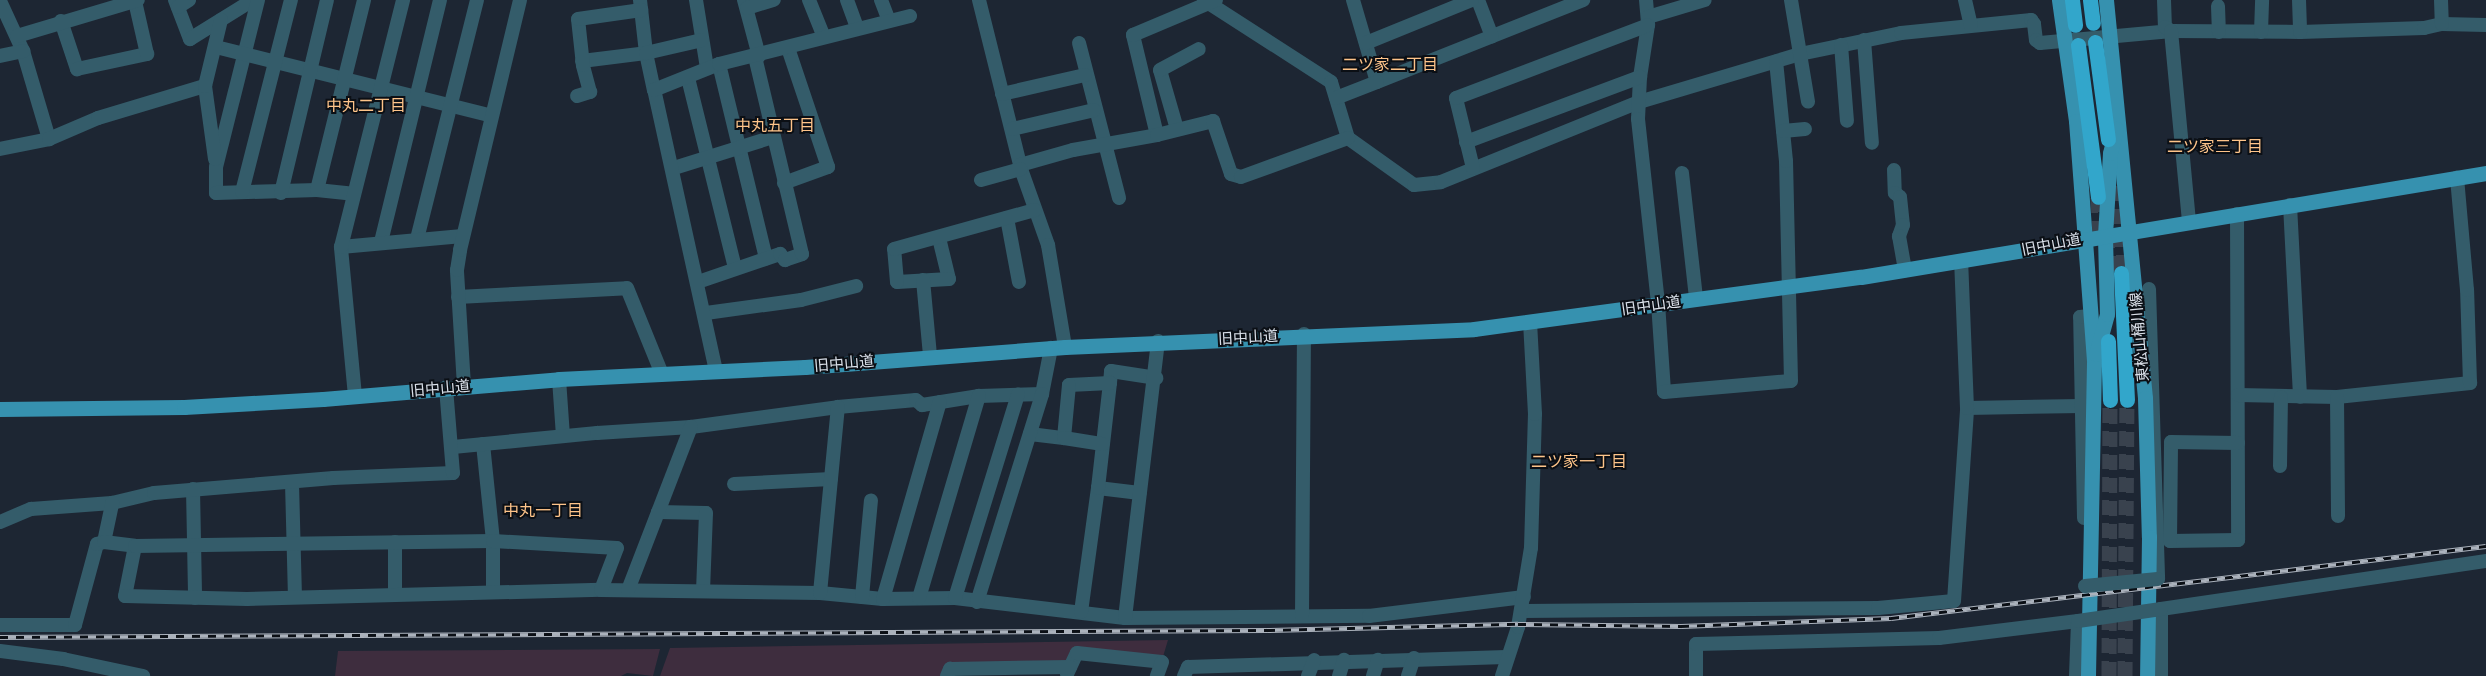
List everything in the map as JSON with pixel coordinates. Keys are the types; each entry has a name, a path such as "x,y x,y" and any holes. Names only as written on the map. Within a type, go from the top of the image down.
{"highway":[{"path":"2072,0 2075,25"},
{"path":"2090,0 2093,24"},
{"path":"2095,42 2108,139"},
{"path":"2072,43 2098,197"},
{"path":"2121,272 2127,400"},
{"path":"2108,342 2110,400"}],"main road":[{"path":"2059,0 2072,43 2089,316 2094,363 2088,676"},
{"name":"東松山桶川線","path":"2106,0 2111,34 2129,231 2145,336 2145,398 2150,537 2147,676"},
{"path":"2094,363 2107,314 2105,234 2110,153 2119,118"},
{"name":"旧中山道","path":"0,409 184,407 356,396 559,379 716,371 1058,347 1304,334 1464,329 1530,322 1905,270 2105,234 2189,222 2457,176 2486,173"}],"street":[{"path":"181,2 190,39 253,0"},
{"path":"216,167 246,54 258,0"},
{"path":"242,192 291,0"},
{"path":"281,192 327,0"},
{"path":"317,190 364,0"},
{"path":"356,396 341,247 380,88 404,0"},
{"path":"381,242 440,0"},
{"path":"417,239 478,0"},
{"path":"464,386 457,270 463,236 520,0"},
{"path":"696,0 702,40 713,66 739,147 766,258"},
{"path":"698,282 780,254 785,260 802,254 773,137 745,4 774,0"},
{"path":"809,0 824,37"},
{"path":"847,0 857,28"},
{"path":"881,0 889,21"},
{"path":"977,602 1058,347 1048,245 1021,167 979,0"},
{"path":"1366,43 1472,0"},
{"path":"1478,0 1492,36"},
{"path":"1336,98 1584,0"},
{"path":"1646,0 1648,20 1640,77 1639,102 1658,304 1664,392 1791,381 1786,287 1783,131 1776,61"},
{"path":"1473,168 1456,98 1648,20 1704,0"},
{"path":"1791,0 1808,102"},
{"path":"1965,0 1971,25"},
{"path":"2164,0 2166,27 2170,31 2189,222"},
{"path":"2261,32 2262,0"},
{"path":"2300,0 2300,32"},
{"path":"2442,0 2442,24"},
{"path":"0,1 23,51 49,140"},
{"path":"16,36 61,21 136,1 147,54 76,68 61,21"},
{"path":"1355,1 1377,82"},
{"path":"1157,135 1132,35 1210,2 1331,82 1348,138 1414,185 1441,182 1639,102 1800,54 1901,32 2030,20 2034,24 2036,40 2040,43 2072,43 2111,34 2170,31 2300,32 2424,28 2442,24 2486,25"},
{"path":"577,96 590,92 582,61 578,19 640,5 646,53 706,313 716,371"},
{"path":"2218,6 2219,32"},
{"path":"654,90 688,78 713,66 757,57 857,28 910,16"},
{"path":"221,20 206,86 216,167 216,194 317,190 353,194"},
{"path":"582,61 646,53 702,40"},
{"path":"1864,40 1872,143"},
{"path":"1079,43 1094,110 1106,143 1119,198"},
{"path":"1841,45 1847,120"},
{"path":"216,47 276,60 492,116"},
{"path":"784,183 828,167 788,48"},
{"path":"1177,130 1160,70 1199,49"},
{"path":"0,56 23,51"},
{"path":"1002,94 1086,75"},
{"path":"1466,142 1640,77"},
{"path":"688,78 735,268"},
{"path":"0,149 49,140 107,115 206,86"},
{"path":"1012,129 1094,110"},
{"path":"980,180 1106,143 1157,135 1213,121 1231,174 1241,177 1348,138"},
{"path":"1783,131 1805,129"},
{"path":"674,168 773,137"},
{"path":"1894,170 1895,193 1900,197 1902,216 1899,236 1905,270"},
{"path":"1682,173 1696,298"},
{"path":"2238,395 2337,397 2470,383 2467,290 2457,176"},
{"path":"2290,205 2300,397"},
{"path":"940,238 949,279 897,282 894,249 940,238 1035,210"},
{"path":"2164,541 2238,540 2237,214"},
{"path":"1007,218 1019,282"},
{"path":"341,247 463,236"},
{"path":"135,546 125,596 195,598 601,590 820,593 883,599 954,598 1125,618 1406,613 1523,604 1878,608 1954,600 1967,408 1961,261"},
{"path":"923,280 930,356"},
{"path":"706,313 801,300 856,286"},
{"path":"458,297 627,288 662,374"},
{"path":"2149,289 2145,336 2164,541"},
{"path":"2089,316 2080,317 2085,586 2158,579 2164,541 2171,442"},
{"path":"1502,676 1523,604 1531,548 1535,463 1530,322"},
{"path":"1302,616 1304,334"},
{"path":"1125,618 1156,378 1158,341"},
{"path":"1081,612 1098,488 1111,371 1156,378"},
{"path":"559,379 563,436"},
{"path":"1064,438 1069,385 1110,383"},
{"path":"0,522 31,509 112,503 154,493 292,483 332,478 453,473 453,447 446,387"},
{"path":"453,447 563,436 691,427 838,407 916,400 922,405 979,396 1042,394"},
{"path":"954,598 1018,395"},
{"path":"919,598 979,396"},
{"path":"2280,466 2281,397"},
{"path":"2337,397 2338,516"},
{"path":"883,599 940,402"},
{"path":"1967,408 2082,406"},
{"path":"820,593 838,407"},
{"path":"628,590 691,427"},
{"path":"1030,434 1103,444"},
{"path":"2156,442 2238,443"},
{"path":"483,444 493,540 493,592"},
{"path":"734,484 831,479"},
{"path":"292,483 295,596"},
{"path":"1098,488 1140,492"},
{"path":"193,489 195,598"},
{"path":"862,597 871,500"},
{"path":"104,542 112,503"},
{"path":"658,512 706,514 703,591"},
{"path":"0,625 75,625 97,544 104,542 135,546 493,540 617,548 601,590"},
{"path":"395,542 395,593"},
{"path":"1696,676 1696,644 1939,638 2078,622 2486,561"},
{"path":"2161,609 2161,676"},
{"path":"2076,676 2078,622"},
{"path":"0,651 139,675"},
{"path":"947,676 950,669 1068,672 1076,653 1162,662 1156,676"},
{"path":"1184,676 1188,667 1230,670 1272,662 1506,657"},
{"path":"1408,676 1414,658"},
{"path":"1308,676 1314,660"},
{"path":"1339,676 1344,660"},
{"path":"1373,676 1378,660"},
{"path":"1266,676 1272,662"}],"shaded area":[{"path":"1168,640 1162,660 1071,653 1064,668 943,676 660,676 670,648"},
{"path":"660,649 653,676 627,673 621,676 335,676 338,651"}],"tunnel":[{"path":"2112,186 2121,273"},
{"path":"2098,197 2100,233"},
{"path":"2109,676 2110,400"},
{"path":"2125,676 2127,400"}],"railway":[{"path":"0,637 1267,630 1518,624 1681,626 1891,618 2486,546"}],"district":[{"name":"二ツ家二丁目","path":"1390,64"},
{"name":"中丸二丁目","path":"366,105"},
{"name":"中丸五丁目","path":"775,125"},
{"name":"二ツ家三丁目","path":"2215,146"},
{"name":"二ツ家一丁目","path":"1579,461"},
{"name":"中丸一丁目","path":"543,510"}]}
